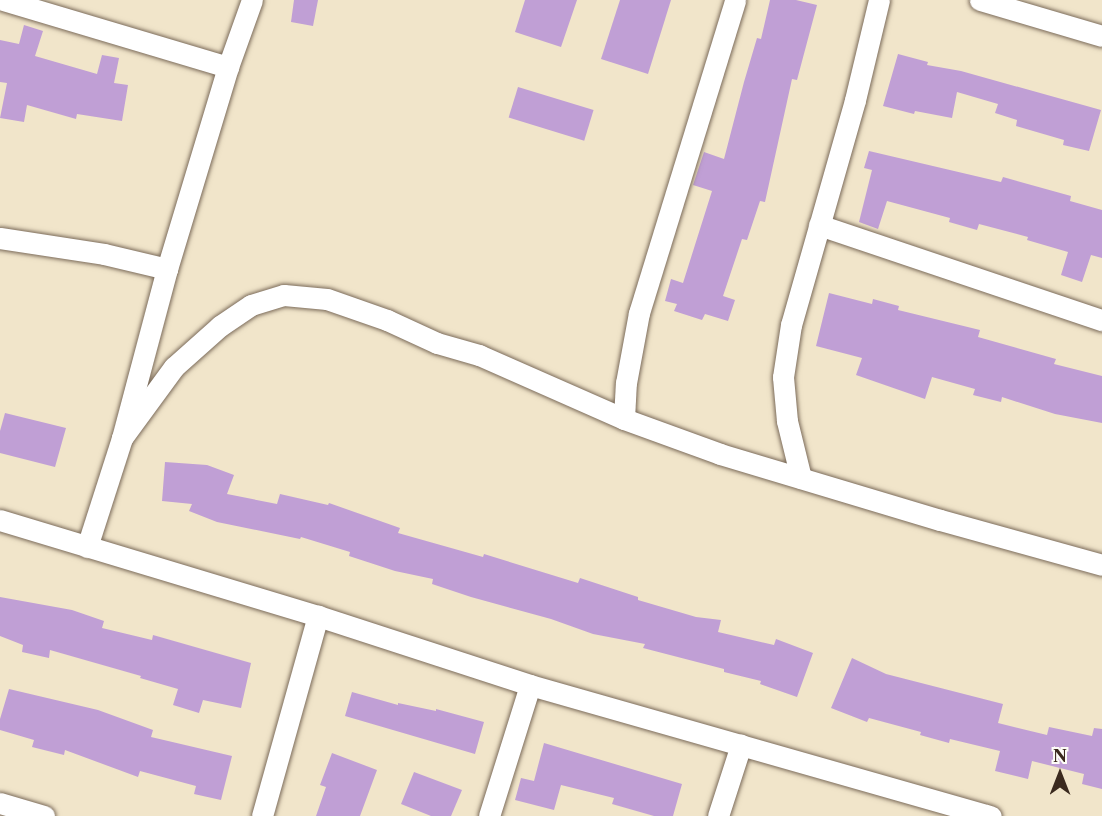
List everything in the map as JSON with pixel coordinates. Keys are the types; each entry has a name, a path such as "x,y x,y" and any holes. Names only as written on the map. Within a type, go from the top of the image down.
{"street":[{"path":"3,0 228,67"},
{"path":"87,547 122,438 167,269 228,67 252,0"},
{"path":"624,419 626,383 639,313 735,0"},
{"path":"801,478 787,421 783,377 791,325 855,100 879,0"},
{"path":"980,0 1102,36"},
{"path":"819,225 1102,320"},
{"path":"0,238 104,254 167,269"},
{"path":"122,438 174,367 212,333 251,305 284,295 327,300 387,320 437,343 479,355 624,419 801,478 1067,558 1102,565"},
{"path":"0,520 318,616 530,685 991,816"},
{"path":"262,816 318,616"},
{"path":"489,816 530,685"},
{"path":"718,816 741,745"},
{"path":"0,803 44,816"}],"building":[{"path":"294,0 318,0 313,26 291,22"},
{"path":"525,0 577,0 561,47 515,32"},
{"path":"620,0 671,0 648,74 601,59"},
{"path":"770,0 796,0 817,5 797,80 792,79 765,202 760,201 747,240 742,239 723,296 735,300 728,321 705,314 702,320 674,311 677,304 665,301 671,279 683,283 712,191 693,185 704,152 724,159 757,38 761,39"},
{"path":"24,25 43,31 35,56 97,74 102,55 119,58 114,83 128,85 122,121 77,114 76,119 27,105 24,122 0,118 7,83 0,82 0,40 19,44"},
{"path":"898,54 928,62 927,65 961,71 1101,110 1089,151 1063,145 1064,140 1016,126 1017,120 995,113 998,104 957,92 952,118 915,111 914,114 883,106"},
{"path":"518,87 594,110 584,141 509,118"},
{"path":"869,151 1001,182 1003,177 1071,196 1070,201 1102,210 1102,258 1091,255 1082,282 1061,275 1068,252 1027,240 1028,237 979,224 977,230 949,222 950,218 887,201 878,229 859,222 872,170 864,168"},
{"path":"829,293 872,304 873,299 899,306 898,310 980,330 978,337 1056,359 1054,364 1102,376 1102,423 1055,414 1002,397 1001,402 973,395 975,389 932,377 925,399 856,375 862,358 816,346"},
{"path":"5,413 66,428 55,467 0,453 0,431"},
{"path":"165,462 207,465 234,475 227,494 277,504 280,494 328,505 329,503 400,528 398,533 483,557 484,554 578,583 580,578 638,597 638,600 696,617 721,620 718,632 774,645 776,639 813,653 797,697 760,684 761,681 724,672 724,669 643,648 645,644 593,634 551,619 471,597 432,584 433,579 395,571 349,556 350,552 301,537 300,539 217,522 189,511 192,504 162,501"},
{"path":"0,597 72,610 104,621 102,628 152,640 153,635 251,663 241,708 203,700 199,713 173,705 178,689 140,678 141,676 50,650 49,658 22,652 23,645 0,636"},
{"path":"852,658 886,674 1003,704 998,723 1047,735 1049,727 1092,736 1094,728 1102,729 1102,789 1082,784 1084,774 1032,761 1028,779 995,771 1000,751 950,739 949,743 920,735 921,732 869,718 867,722 831,708"},
{"path":"9,689 98,710 153,730 151,737 232,756 221,800 194,794 196,786 140,771 138,777 65,750 64,755 32,747 34,740 0,730 0,719"},
{"path":"352,692 398,705 398,703 436,711 436,709 484,722 475,754 345,716"},
{"path":"544,743 682,784 673,816 654,816 612,804 614,798 561,785 554,810 515,800 521,778 534,781"},
{"path":"332,753 377,770 360,816 316,816 326,787 320,785"},
{"path":"414,772 462,790 451,816 431,816 401,804"}]}
